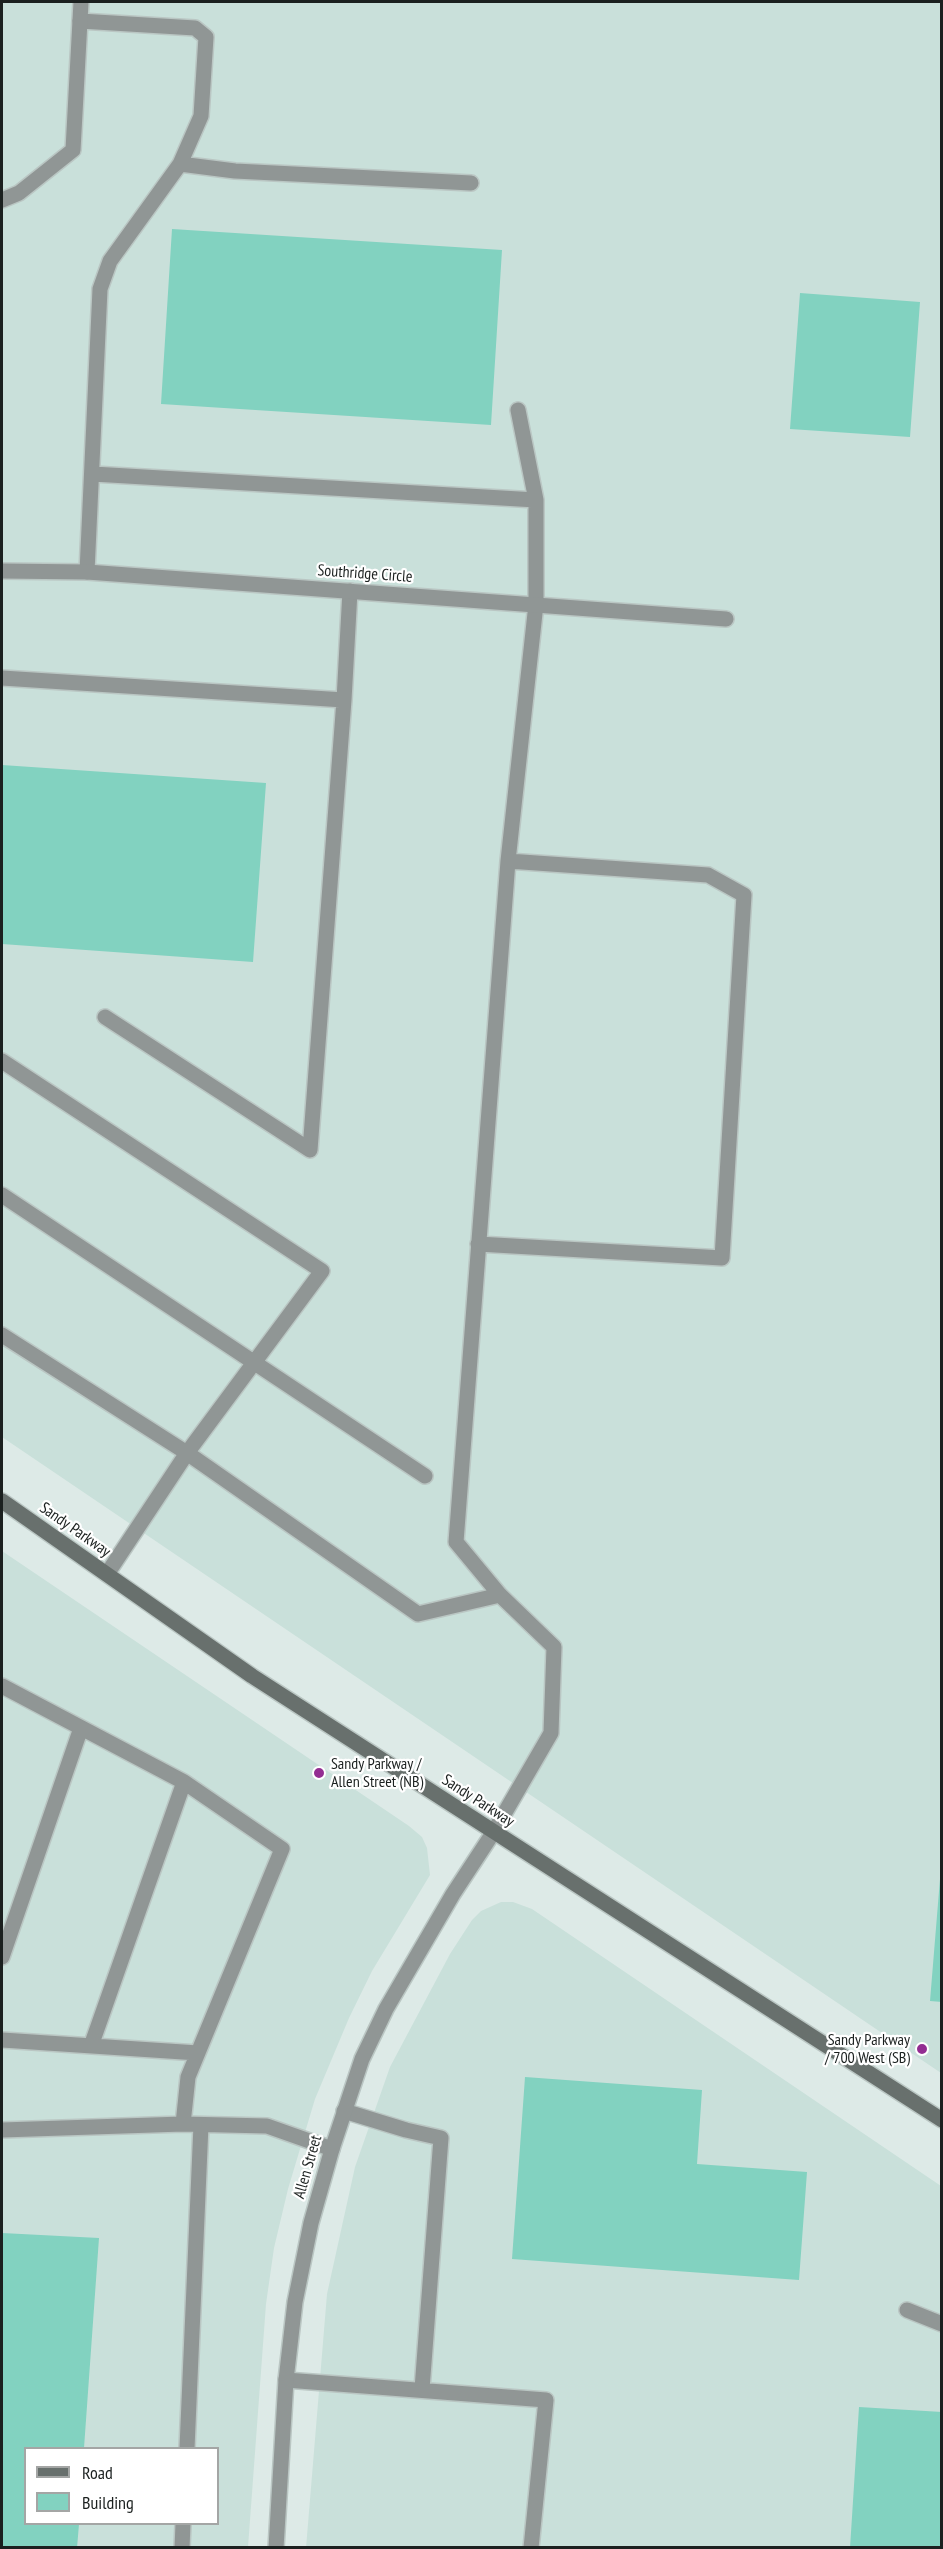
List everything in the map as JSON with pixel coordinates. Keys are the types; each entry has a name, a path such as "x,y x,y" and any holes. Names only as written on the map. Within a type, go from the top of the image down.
{"main road":[{"name":"Sandy Parkway","path":"2,1501 252,1676 942,2120"}],"street":[{"path":"2,200 19,193 74,150 81,2"},
{"path":"80,21 195,27 206,38 201,116 180,164 110,261 100,290 87,572"},
{"path":"180,164 235,171 471,183"},
{"name":"Allen Street","path":"276,2547 286,2380 295,2302 310,2223 344,2111 362,2059 386,2010 453,1894 493,1833 551,1733 554,1647 500,1594 456,1542 508,861 536,604 536,500 518,410"},
{"path":"93,474 536,500"},
{"name":"Southridge Circle","path":"2,571 87,572 726,619"},
{"path":"105,1017 310,1150 351,591"},
{"path":"2,678 344,700"},
{"path":"478,1244 722,1258 744,895 708,875 508,861"},
{"path":"2,1061 322,1271 187,1453 107,1574"},
{"path":"2,1195 425,1476"},
{"path":"2,1335 187,1453 418,1614 500,1594"},
{"path":"2,1686 183,1782 282,1849 188,2077 183,2124"},
{"path":"2,1957 81,1728"},
{"path":"91,2046 183,1782"},
{"path":"2,2040 198,2053"},
{"path":"344,2111 441,2138 422,2389"},
{"path":"2,2130 183,2124 267,2126 332,2150"},
{"path":"187,2447 201,2125"},
{"path":"907,2310 942,2324"},
{"path":"286,2380 546,2400 531,2547"},
{"path":"182,2547 183,2525"}],"shaded area":[{"path":"2,2 941,2 941,2073 2,1437"},
{"path":"2,1551 409,1826 422,1837 427,1848 430,1875 372,1971 349,2018 315,2099 288,2189 274,2248 266,2304 248,2547 2,2547"},
{"path":"501,1902 513,1902 532,1909 941,2186 941,2547 306,2548 327,2294 355,2167 390,2067 450,1954 472,1920 481,1911"}],"building":[{"path":"172,229 502,250 491,425 161,404"},
{"path":"800,293 920,302 910,437 790,429"},
{"path":"2,765 266,783 253,962 2,944"},
{"path":"940,1879 942,1879 942,2002 930,2001"},
{"path":"525,2077 702,2090 697,2164 807,2172 799,2280 512,2259"},
{"path":"2,2233 99,2238 84,2447 24,2447 24,2525 79,2525 77,2548 2,2548"},
{"path":"859,2407 942,2412 942,2548 850,2548"}],"place":[{"name":"Sandy Parkway / Allen Street (NB)","path":"319,1773"},
{"name":"Sandy Parkway / 700 West (SB)","path":"922,2049"}]}
